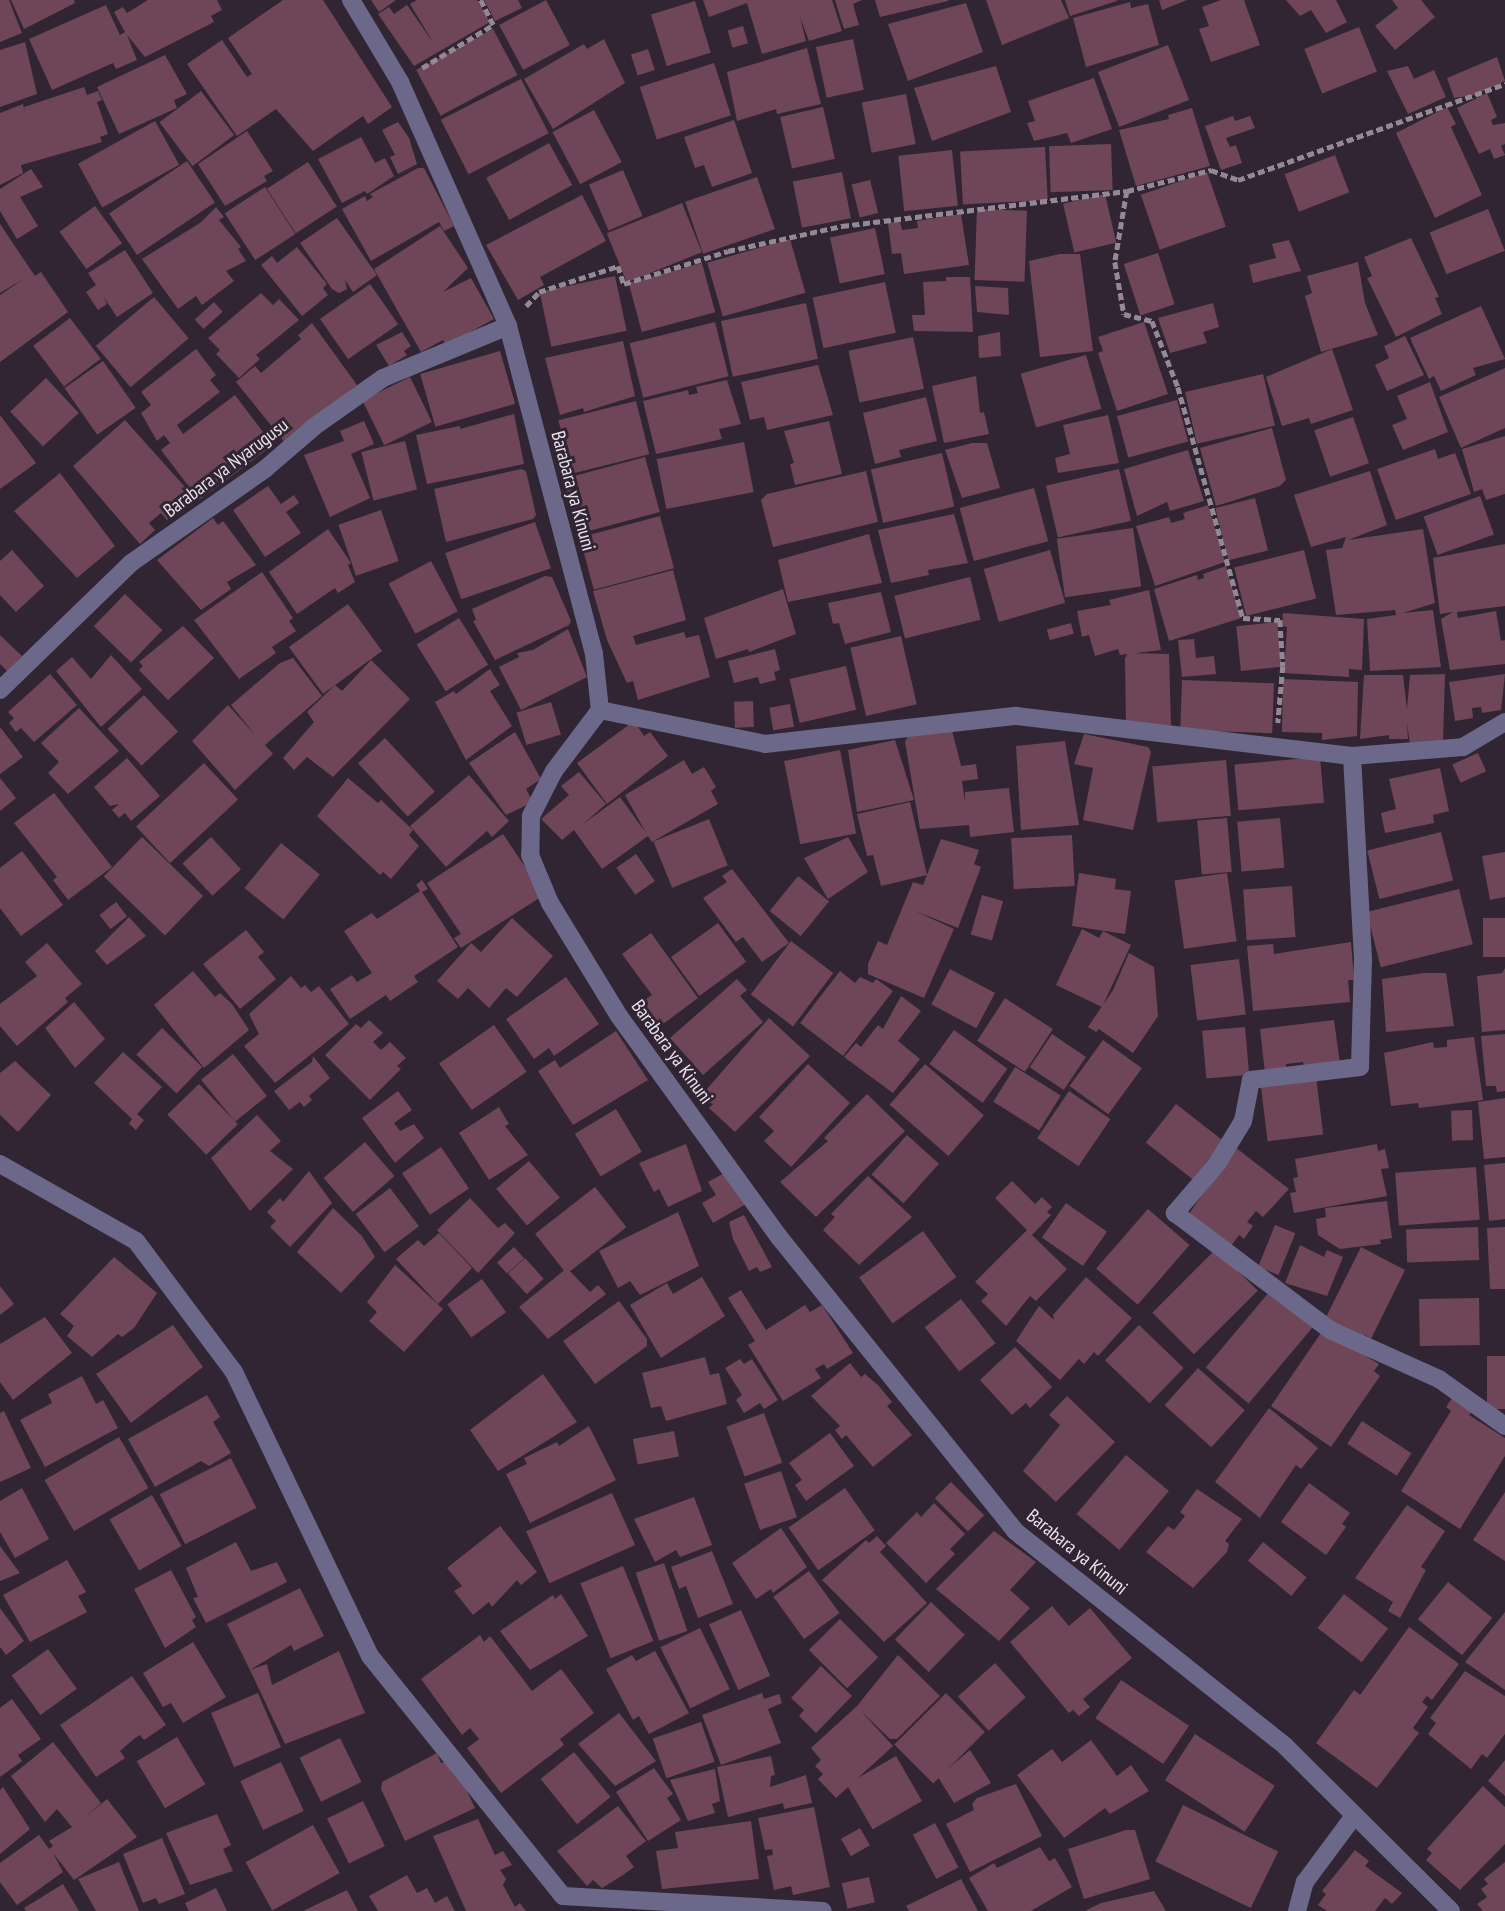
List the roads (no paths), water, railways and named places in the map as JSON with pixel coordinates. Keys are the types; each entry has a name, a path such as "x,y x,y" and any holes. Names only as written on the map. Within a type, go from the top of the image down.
{"street":[{"name":"Barabara ya Kinuni","path":"351,0 400,82 508,326 594,654 600,710 554,771 531,816 530,855 550,903 619,1016 779,1237 1015,1531 1285,1746 1451,1911"},
{"name":"Barabara ya Nyarugusu","path":"0,690 131,563 265,469 315,426 383,378 508,326"},
{"path":"600,710 765,744 1016,716 1190,740 1276,745 1352,756 1463,747 1505,722"},
{"path":"1352,756 1363,959 1360,1067 1251,1080 1243,1122 1217,1164 1175,1213 1330,1330 1439,1379 1505,1426"},
{"path":"0,1164 136,1241 234,1372 370,1656 564,1896 823,1911"},
{"path":"1297,1911 1305,1882 1353,1816"}]}
